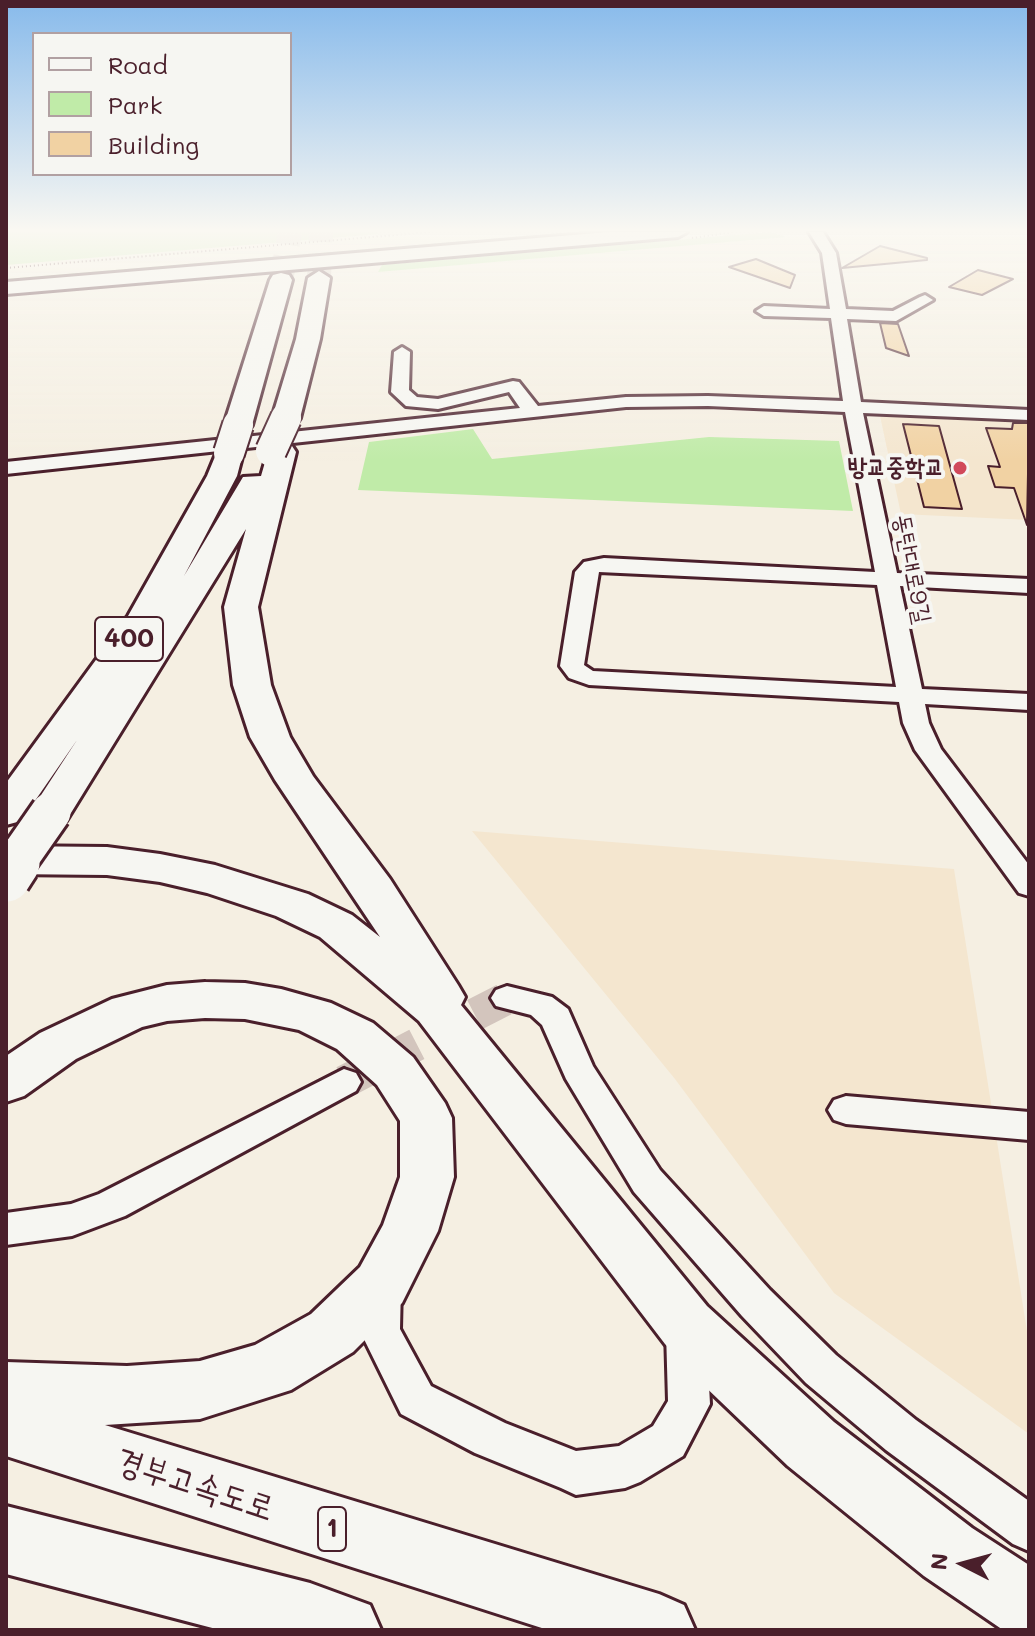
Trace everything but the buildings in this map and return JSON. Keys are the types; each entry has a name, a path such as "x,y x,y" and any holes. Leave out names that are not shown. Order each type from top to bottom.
{"highway":[{"name":"400","path":"6,812 144,618 222,476 272,308"},
{"name":"400","path":"6,877 51,812 232,526 280,440 314,308"},
{"path":"280,440 241,607 252,685 270,737 295,780 374,890 495,1083"},
{"path":"6,860 107,861 160,868 215,880 292,905 336,926 436,1008 686,1325 811,1444 948,1552 1029,1606"},
{"path":"6,1082 58,1046 96,1025 129,1012 167,1003 245,1001 281,1007 314,1016 355,1036 395,1071 426,1118 427,1177 410,1231 381,1285 332,1333 269,1370 200,1390 127,1396 6,1391"},
{"name":"경부고속도로","path":"6,1425 659,1630"},
{"path":"6,1540 310,1618 345,1630"}],"street":[{"name":"동탄대로9길","path":"836,308 840,314 853,407 916,723 928,750 1029,886"},
{"path":"764,311 896,316 910,308"},
{"path":"402,352 400,392 412,402 438,404 513,386 532,411"},
{"path":"6,468 532,411 658,401 1029,415"},
{"path":"1029,586 604,565 592,567 586,572 572,666 589,678 1029,702"},
{"path":"507,998 541,1005 556,1018 578,1070 647,1181 756,1303 821,1369 901,1435 1029,1528"},
{"path":"6,1229 72,1220 112,1205 344,1082"},
{"path":"846,1110 1029,1126"},
{"path":"381,1285 380,1331 416,1400 490,1438 576,1473 625,1467 668,1441 689,1404 686,1325"}],"shaded area":[{"name":"방교중학교","path":"880,416 1029,423 1029,520 901,514"},
{"path":"472,831 954,869 1029,1344 1029,1434 834,1293 675,1079"}],"green space":[{"path":"473,429 492,459 709,437 839,441 853,511 358,490 369,442"}],"tunnel":[{"path":"344,1082 507,998"}],"place":[{"name":"방교중학교","path":"960,468"}]}
